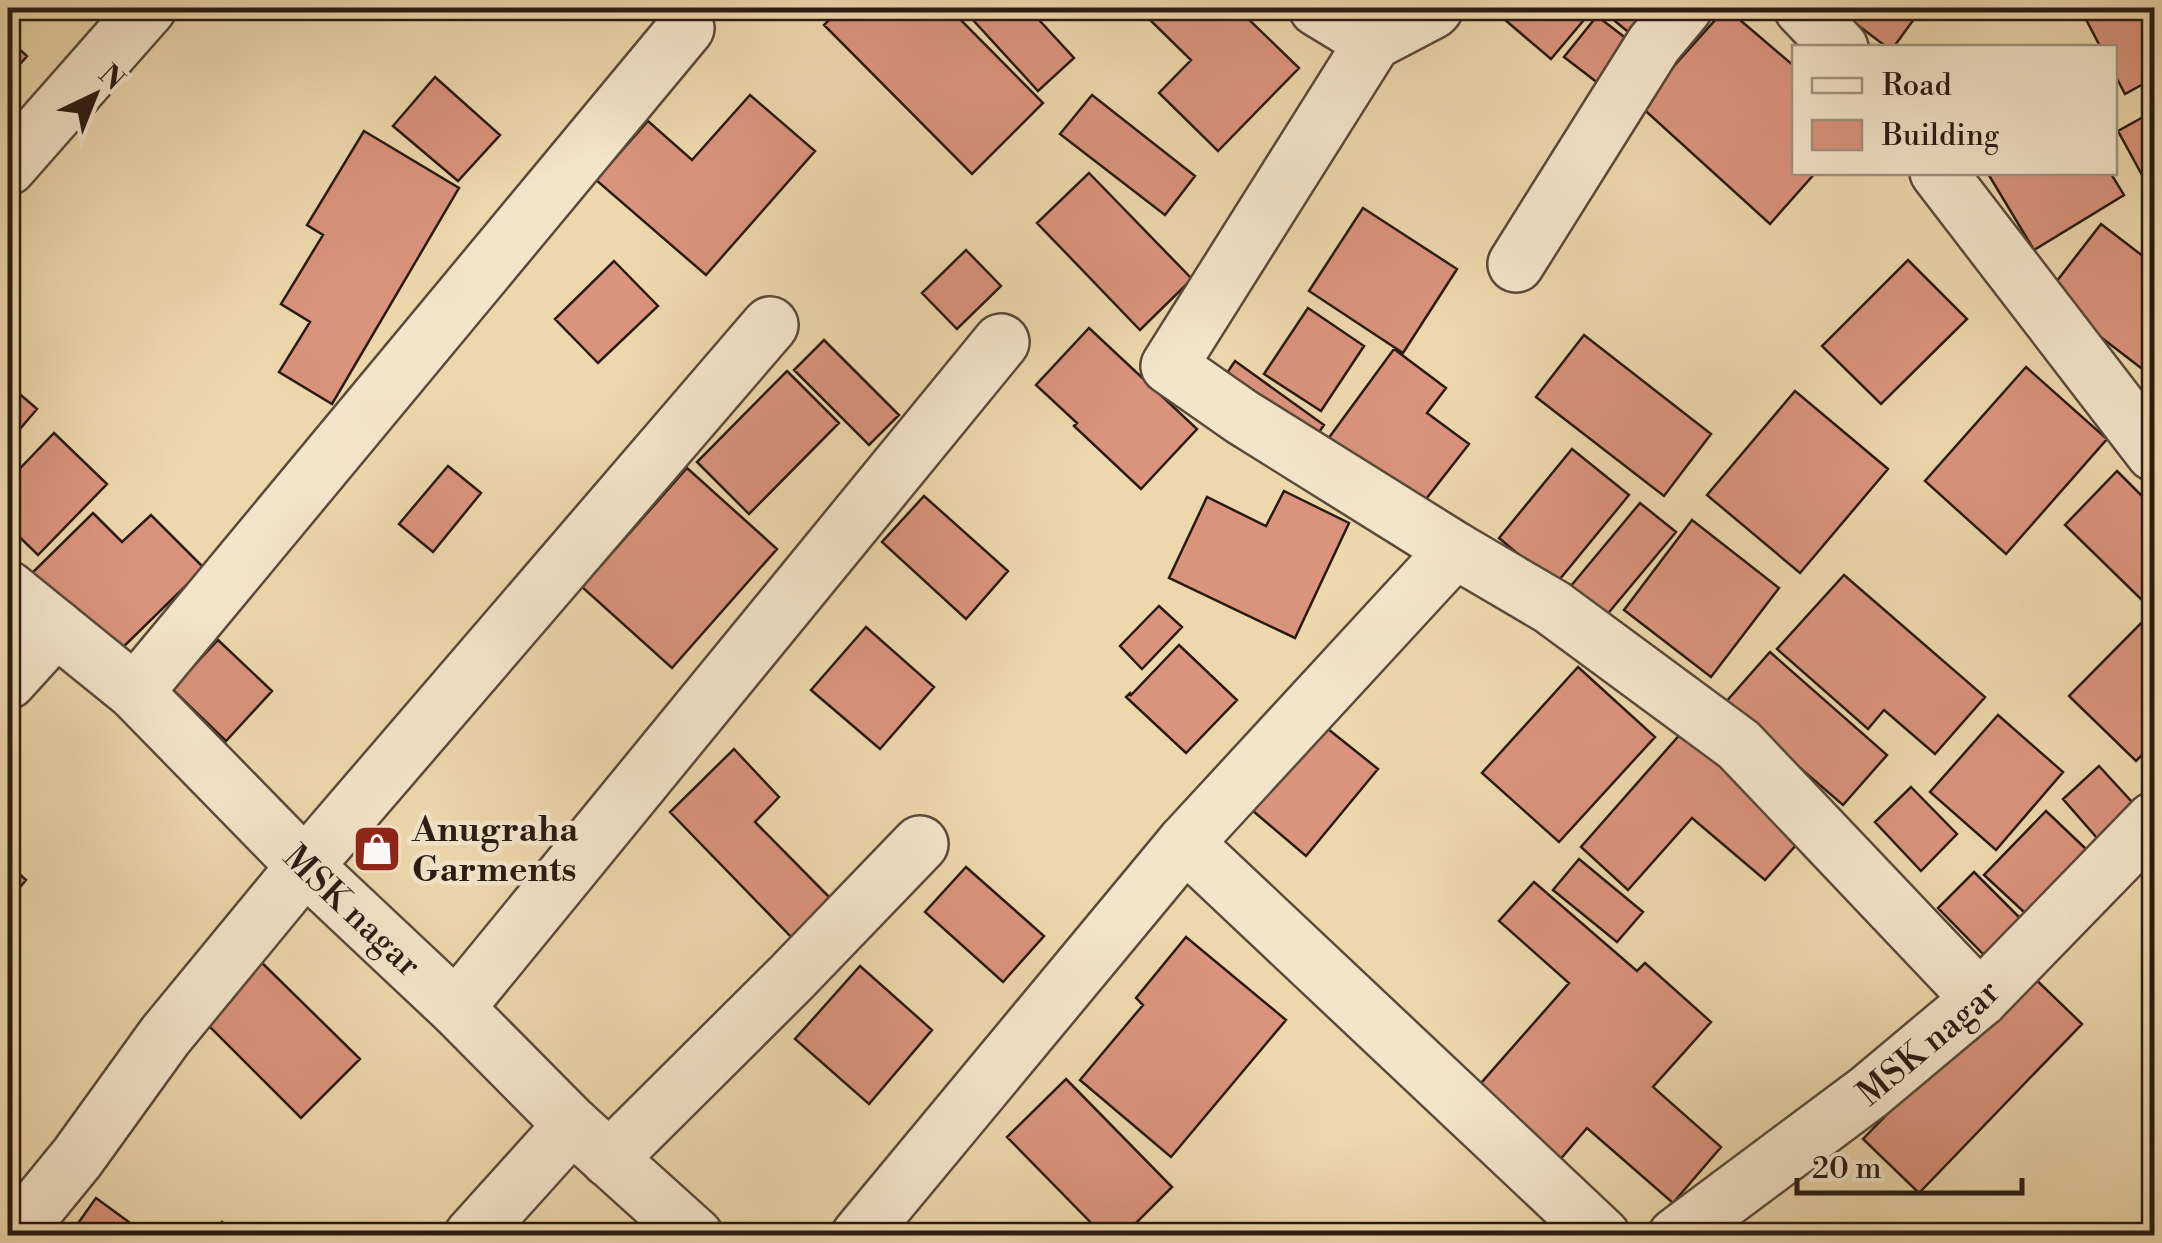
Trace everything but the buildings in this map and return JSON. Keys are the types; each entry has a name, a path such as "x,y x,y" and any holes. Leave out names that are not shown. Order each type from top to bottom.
{"street":[{"path":"8,167 148,8"},
{"path":"1317,8 1373,42"},
{"path":"1434,8 1373,42 1169,366 1242,417 1552,607 1739,745 1980,999"},
{"path":"1516,264 1654,44 1684,8"},
{"path":"1802,8 1837,45"},
{"path":"136,692 686,28"},
{"path":"1940,175 2154,453"},
{"path":"8,1235 19,1229 165,1036 305,866 770,325"},
{"path":"456,1008 1001,342"},
{"path":"859,1236 1185,844 1455,550"},
{"name":"MSK nagar","path":"8,589 136,692 305,866 456,1008 590,1142 694,1236"},
{"path":"8,681 56,628"},
{"name":"MSK nagar","path":"1676,1236 1869,1092 1980,999 2154,820"},
{"path":"472,1236 790,978 920,844"},
{"path":"1185,844 1602,1236"}],"place":[{"name":"Anugraha Garments","path":"377,849"}]}
